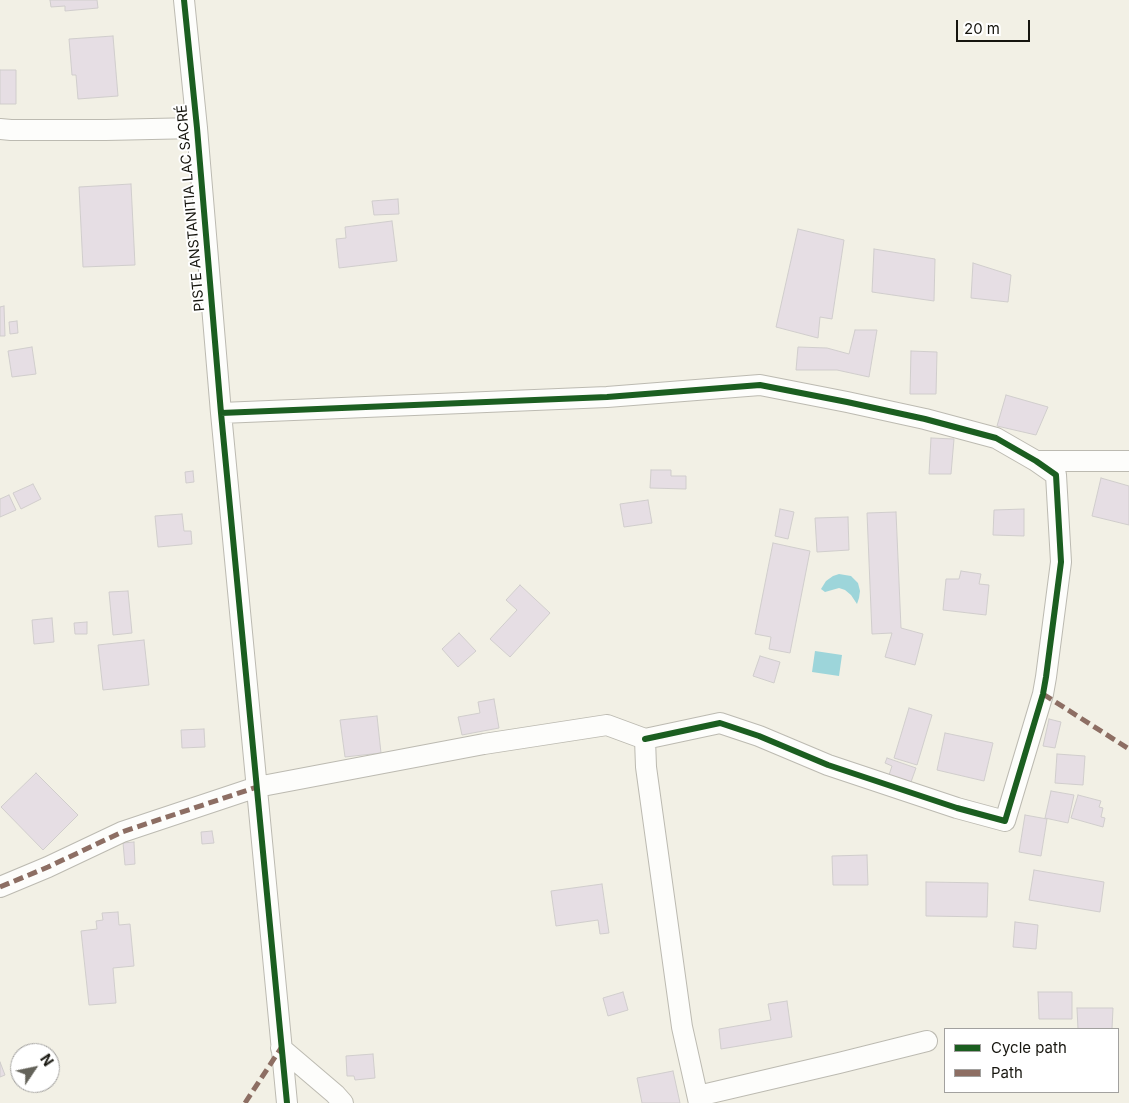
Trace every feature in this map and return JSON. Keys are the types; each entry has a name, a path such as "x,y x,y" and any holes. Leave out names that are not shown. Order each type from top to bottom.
{"street":[{"name":"PISTE ANSTANITIA LAC SACRÉ","path":"184,0 197,128 221,413 287,1103"},
{"path":"0,128 11,130 106,130 197,128"},
{"path":"0,887 122,832 257,787 484,744 607,726 645,739 720,723 759,736 828,765 957,808 1005,821 1043,694 1061,562 1056,475 996,438 908,415 760,385 607,397 221,413"},
{"path":"1036,461 1129,461"},
{"path":"645,739 646,767 682,1027 698,1100 927,1040"},
{"path":"281,1048 343,1103"}],"water":[{"path":"839,574 851,576 858,583 860,591 857,604 845,590 839,588 825,592 821,589 826,581"},
{"path":"815,651 842,655 839,676 812,672"}],"building":[{"path":"50,0 97,0 98,8 65,11 65,6 51,7"},
{"path":"113,36 118,96 78,99 76,75 72,75 69,39"},
{"path":"0,70 16,70 16,104 0,104"},
{"path":"131,184 135,265 83,267 79,187"},
{"path":"398,199 399,214 374,215 372,201"},
{"path":"392,221 397,261 339,268 336,239 346,238 345,227"},
{"path":"798,229 844,240 832,319 820,317 818,338 776,327"},
{"path":"874,249 935,259 934,301 872,292"},
{"path":"973,263 1011,275 1008,302 971,298"},
{"path":"4,306 5,336 0,336 0,307"},
{"path":"17,321 18,333 10,334 9,322"},
{"path":"855,330 877,330 869,377 837,370 796,370 798,347 827,348 849,354"},
{"path":"32,347 36,374 12,377 8,351"},
{"path":"911,351 937,352 936,394 910,394"},
{"path":"1006,395 1048,407 1036,435 997,426"},
{"path":"931,438 954,439 951,474 929,474"},
{"path":"651,470 671,470 671,476 686,476 686,489 650,488"},
{"path":"193,471 194,482 186,483 185,472"},
{"path":"1101,478 1129,486 1129,525 1092,516"},
{"path":"33,484 41,499 21,509 13,493"},
{"path":"9,495 16,510 0,517 0,499"},
{"path":"648,500 652,523 624,527 620,504"},
{"path":"780,509 794,512 788,539 775,536"},
{"path":"1024,509 1024,536 993,535 994,510"},
{"path":"896,512 901,628 923,634 915,665 885,657 892,633 872,634 867,513"},
{"path":"182,514 184,531 191,531 192,544 158,547 155,516"},
{"path":"848,517 849,550 817,552 815,518"},
{"path":"773,543 810,551 790,653 769,649 771,637 755,634"},
{"path":"961,571 981,574 979,584 989,585 986,615 943,610 946,579 959,579"},
{"path":"520,585 550,613 510,657 490,639 517,610 506,600"},
{"path":"128,591 132,633 113,635 109,592"},
{"path":"52,618 54,642 34,644 32,620"},
{"path":"87,622 87,634 75,634 74,623"},
{"path":"459,633 476,651 458,667 442,649"},
{"path":"144,640 149,685 103,690 98,645"},
{"path":"760,656 780,662 774,683 753,676"},
{"path":"494,699 499,728 462,735 458,717 480,713 478,702"},
{"path":"909,708 932,715 917,765 894,758"},
{"path":"377,716 381,753 345,757 340,720"},
{"path":"1049,719 1061,722 1055,748 1043,746"},
{"path":"204,729 205,747 182,748 181,730"},
{"path":"945,733 993,743 984,781 937,770"},
{"path":"1057,754 1085,756 1083,785 1055,783"},
{"path":"887,758 916,768 911,782 889,775 892,766 885,763"},
{"path":"36,773 78,815 43,850 1,807"},
{"path":"1051,791 1074,795 1068,823 1045,818"},
{"path":"1078,795 1101,801 1099,807 1103,808 1101,817 1105,818 1103,827 1071,818"},
{"path":"1025,815 1047,819 1041,856 1019,852"},
{"path":"212,831 214,843 202,844 201,832"},
{"path":"134,842 135,864 125,865 123,843"},
{"path":"867,855 868,885 833,885 832,856"},
{"path":"1034,870 1104,882 1100,912 1029,900"},
{"path":"926,882 988,883 987,917 926,916"},
{"path":"602,884 609,933 600,934 598,920 556,926 551,891"},
{"path":"118,912 119,925 130,924 134,966 113,968 116,1003 89,1005 81,931 97,929 96,921 103,920 102,913"},
{"path":"1015,922 1038,925 1036,949 1013,947"},
{"path":"623,992 628,1010 608,1016 603,998"},
{"path":"1038,992 1072,992 1072,1019 1039,1019"},
{"path":"787,1001 792,1037 721,1049 719,1029 771,1020 768,1004"},
{"path":"1077,1008 1113,1008 1112,1028 1078,1028"},
{"path":"373,1054 375,1078 355,1080 354,1076 347,1076 346,1056"},
{"path":"0,1062 5,1075 0,1077"},
{"path":"673,1071 680,1103 642,1103 637,1078"}],"marked path":[{"path":"1043,694 1129,749"},
{"path":"0,887 122,832 257,787"},
{"path":"245,1103 281,1048"}],"cycle path":[{"path":"184,0 197,128 221,413 287,1103"},
{"path":"221,413 607,397 760,385 925,419 996,438 1056,475 1061,562 1046,677 1043,694 1005,821 957,808 828,765 759,736 720,723 645,739"}]}
